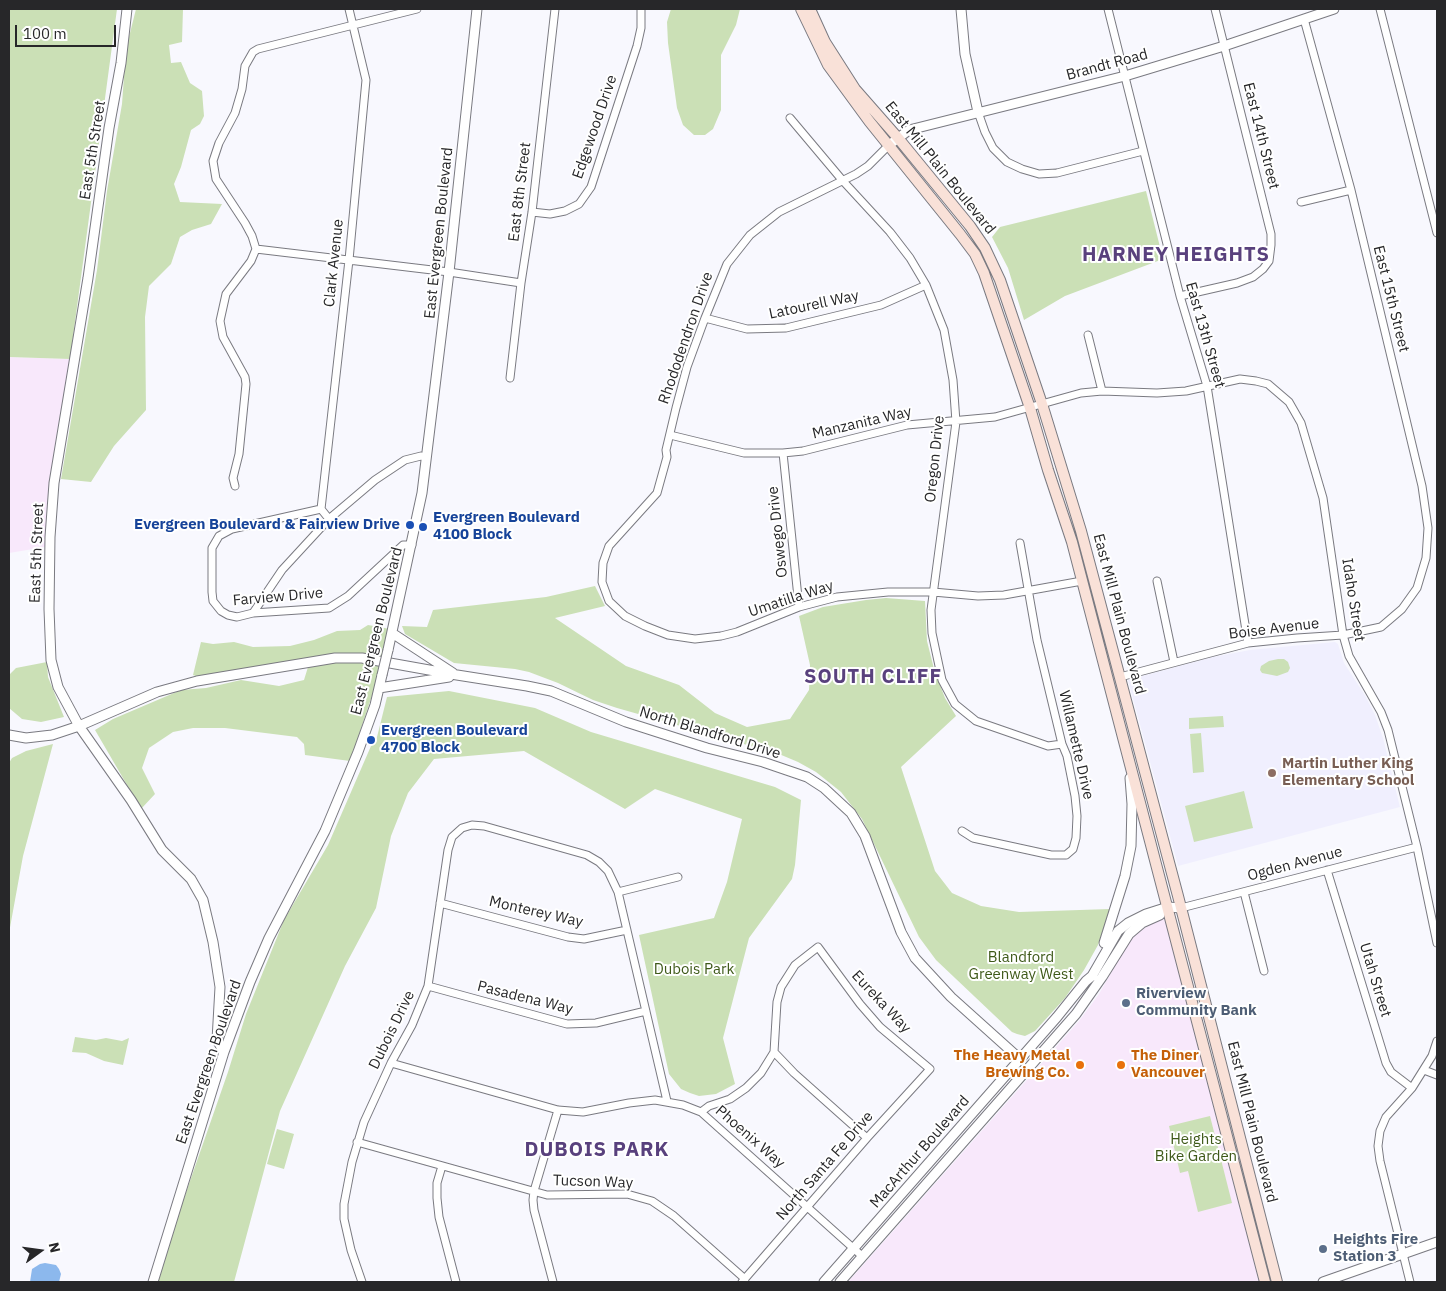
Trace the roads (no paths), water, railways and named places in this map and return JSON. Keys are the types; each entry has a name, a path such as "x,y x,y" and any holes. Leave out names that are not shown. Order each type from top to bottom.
{"main road":[{"name":"East Mill Plain Boulevard","path":"801,9 828,65 889,146 975,254 984,273 1030,408 1072,542 1265,1282"},
{"name":"East Mill Plain Boulevard","path":"810,9 838,65 855,89 970,226 985,248 1000,280 1042,404 1081,531 1181,908 1277,1282"},
{"path":"1216,1092 1222,1093 1234,1134 1242,1146"},
{"path":"1234,1162 1242,1166 1254,1214 1263,1225"}],"street":[{"name":"East 5th Street","path":"128,9 54,483 49,609 51,660 58,687 79,726 131,800 162,850 191,880 203,900 213,942 220,988 217,1040 224,1052"},
{"name":"Clark Avenue","path":"321,509 349,260 366,80 349,9"},
{"path":"235,486 233,478 239,454 246,384 242,371 223,337 220,321 226,294 251,261 256,249 252,236 220,187 213,161 219,143 235,113 242,89 245,66 253,52 258,49 418,9"},
{"name":"East Evergreen Boulevard","path":"153,1282 224,1052 250,982 269,938 325,831 358,752 375,705 422,493 449,272 477,9"},
{"name":"East 8th Street","path":"510,378 521,283 532,212 555,9"},
{"name":"Edgewood Drive","path":"532,212 550,214 565,211 579,204 590,187 637,46 641,28 641,9"},
{"path":"961,9 965,54 984,132 993,148 1007,162 1039,174 1057,173 1143,151"},
{"name":"East 13th Street","path":"1108,9 1180,296 1207,386 1248,643"},
{"name":"East 14th Street","path":"1180,296 1237,283 1253,277 1269,261 1271,234 1214,9"},
{"name":"Brandt Road","path":"889,146 909,130 1126,76 1334,9"},
{"path":"1380,9 1437,233"},
{"name":"East 15th Street","path":"1304,19 1351,190 1422,486 1428,528 1426,558 1417,588"},
{"name":"Oregon Drive","path":"790,118 843,181 890,232 910,258 926,285 944,330 953,380 956,422 931,610 932,633 942,680 955,704 976,721 1048,746 1062,744"},
{"name":"Rhododendron Drive","path":"609,601 602,582 603,563 609,546 657,493 687,367 704,318 727,264 750,235 779,212 843,181 868,166 889,146"},
{"path":"1301,202 1351,190"},
{"path":"256,249 449,272 521,283"},
{"name":"Latourell Way","path":"704,318 747,330 786,328 881,304 926,285"},
{"path":"1088,335 1102,391"},
{"name":"Idaho Street","path":"1207,386 1240,380 1268,384 1289,402 1301,423 1323,498 1343,635 1348,656 1381,712 1388,730 1437,943"},
{"name":"Manzanita Way","path":"670,435 744,453 783,453 803,451 907,425 995,418 1081,393 1102,391 1157,393 1186,391 1207,386"},
{"name":"Oswego Drive","path":"783,453 799,607"},
{"path":"252,613 282,570 329,519 375,480 405,460 426,456"},
{"path":"321,509 329,519"},
{"name":"Farview Drive","path":"321,509 232,529 219,536 212,548 213,601 221,611 228,616 237,616 252,613 329,608 348,596 403,545 412,545"},
{"name":"Willamette Drive","path":"962,831 973,838 1051,855 1066,855 1073,850 1076,838 1077,816 1067,756 1062,744 1037,640 1020,543"},
{"path":"1157,581 1174,662"},
{"name":"Umatilla Way","path":"609,601 625,616 645,626 668,635 695,639 737,632 799,607 837,597 888,592 933,592 978,596 1028,592 1082,582"},
{"name":"Boise Avenue","path":"1120,676 1248,643 1343,635 1381,627 1402,609 1417,588"},
{"path":"392,634 457,676"},
{"name":"North Blandford Drive","path":"9,735 37,738 79,726 138,700 178,686 335,658 362,658 550,691 626,722 707,748 763,762 807,777 824,788 851,813 865,836 901,932 915,958 950,997 1020,1059"},
{"path":"379,688 457,676"},
{"path":"1086,981 1106,940 1125,876 1130,846 1132,804 1128,755"},
{"name":"Dubois Drive","path":"362,1282 351,1250 344,1219 344,1204 352,1162 364,1122 391,1063 412,1025 428,986 448,850 452,837 462,828 472,825 484,826 588,855 608,870 618,892"},
{"name":"Ogden Avenue","path":"1181,908 1416,847"},
{"name":"Utah Street","path":"1326,870 1386,1063 1390,1072 1412,1088"},
{"path":"667,1101 618,892 678,877"},
{"path":"1244,892 1264,971"},
{"name":"Monterey Way","path":"440,903 568,937 584,939 627,930"},
{"name":"MacArthur Boulevard","path":"824,1282 1092,976 1118,931 1134,920 1181,908"},
{"name":"MacArthur Boulevard","path":"840,1282 1076,1014 1129,934 1148,920 1169,910"},
{"name":"Eureka Way","path":"774,1052 777,1002 781,987 795,965 818,948 860,1004 880,1027 930,1070"},
{"name":"Pasadena Way","path":"428,986 567,1024 596,1023 646,1011"},
{"path":"1410,1282 1378,1146 1380,1132 1386,1117 1412,1088 1435,1057 1437,1041"},
{"path":"701,1112 710,1106 730,1099 746,1088 761,1073 774,1052 794,1073 867,1138"},
{"name":"Phoenix Way","path":"391,1063 558,1110 583,1112 641,1101 667,1101 701,1112 862,1256"},
{"name":"North Santa Fe Drive","path":"743,1281 867,1138 930,1070"},
{"path":"1424,1070 1437,1075"},
{"path":"553,1282 534,1210 534,1191 558,1110"},
{"name":"Tucson Way","path":"357,1142 547,1195 627,1194 652,1201 674,1216 743,1281"},
{"path":"442,1166 437,1183 439,1216 456,1282"},
{"path":"1323,1282 1437,1242"}],"water":[{"path":"45,1263 56,1265 59,1269 61,1274 59,1282 30,1282 32,1269"}],"place":[{"name":"Evergreen Boulevard & Fairview Drive","path":"410,525"},
{"name":"Evergreen Boulevard 4100 Block","path":"423,527"},
{"name":"Evergreen Boulevard 4700 Block","path":"371,740"},
{"name":"Martin Luther King Elementary School","path":"1272,773"},
{"name":"Riverview Community Bank","path":"1126,1003"},
{"name":"The Heavy Metal Brewing Co.","path":"1080,1065"},
{"name":"The Diner Vancouver","path":"1121,1065"},
{"name":"Heights Fire Station 3","path":"1323,1249"}],"district":[{"name":"HARNEY HEIGHTS","path":"1176,255"},
{"name":"SOUTH CLIFF","path":"873,677"},
{"name":"DUBOIS PARK","path":"597,1150"}],"park label":[{"name":"Blandford Greenway West","path":"1021,966"},
{"name":"Dubois Park","path":"694,970"},
{"name":"Heights Bike Garden","path":"1196,1148"}]}
